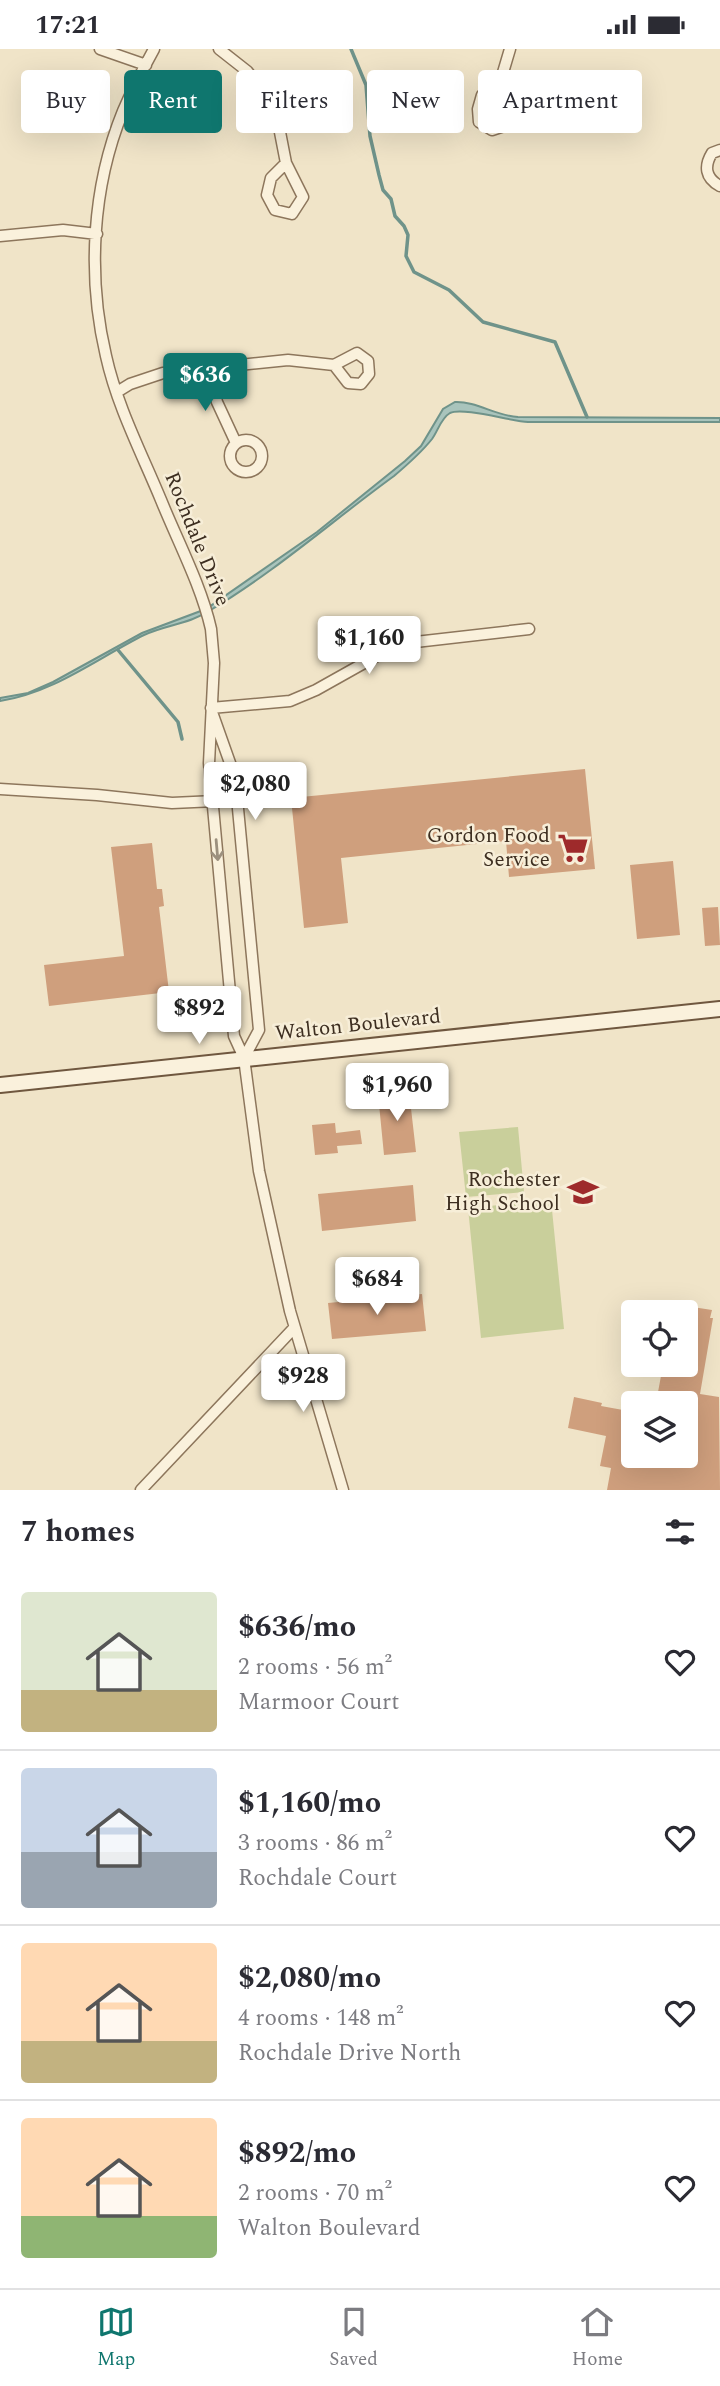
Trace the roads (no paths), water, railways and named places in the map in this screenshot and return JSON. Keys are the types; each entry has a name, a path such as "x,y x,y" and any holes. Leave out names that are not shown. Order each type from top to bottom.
{"main road":[{"name":"Walton Boulevard","path":"0,1085 720,1009"}],"street":[{"path":"100,49 146,65"},
{"name":"Rochdale Drive","path":"154,49 124,109 108,156 97,234 95,277 99,321 106,359 117,392 209,617 214,654 209,762 234,1035 244,1058 259,1171 294,1328 343,1490"},
{"path":"219,49 247,71 261,87 279,127 286,163 297,180 303,197 292,214 275,210 267,195 271,178 286,163"},
{"path":"504,70 510,49"},
{"path":"499,86 510,98 513,114 504,126 492,130 479,123 478,109 482,95 499,86"},
{"path":"720,150 712,153 706,165 709,177 720,186"},
{"path":"0,236 63,230 97,234"},
{"path":"117,392 130,384 163,373 288,360 334,365"},
{"path":"209,370 217,402 236,443"},
{"path":"244,1058 259,1030 235,777 211,708 290,701 316,690 398,644 529,629"},
{"path":"0,789 172,803 237,800"},
{"path":"141,1490 294,1328"}],"water":[{"path":"455,402 518,417 720,418 720,422 528,422 465,412 450,413 428,444 394,476 233,596 201,615 144,635 75,674 20,697 0,701 0,698 28,693 53,682 142,633 206,609 317,532 405,461 421,446 443,409"}],"waterway":[{"path":"351,49 366,85 370,136 383,190 391,199 395,216 408,235 406,256 414,272 449,290 483,322 555,342 587,417"},
{"path":"118,650 178,722 182,739"}],"place":[{"name":"Gordon Food Service","path":"573,848"},
{"name":"Rochester High School","path":"583,1192"}]}
